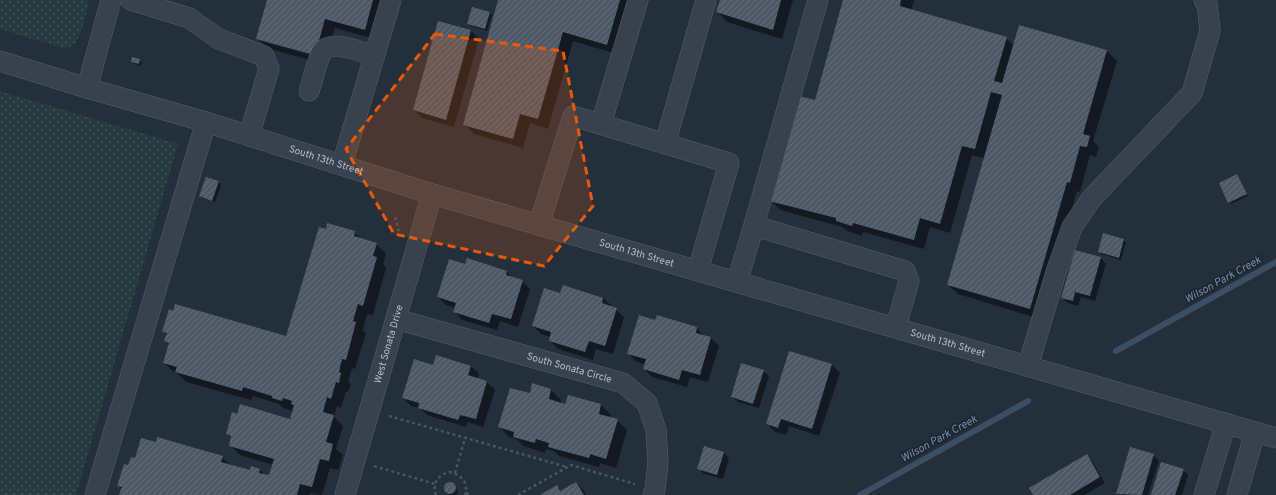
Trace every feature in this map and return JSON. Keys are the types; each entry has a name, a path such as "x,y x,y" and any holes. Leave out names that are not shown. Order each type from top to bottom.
{"street":[{"path":"87,88 111,0"},
{"path":"131,0 189,18 219,39 264,56 269,69 249,136"},
{"path":"342,165 391,0"},
{"path":"601,124 638,0"},
{"path":"665,144 706,0"},
{"path":"737,282 818,0"},
{"path":"1028,366 1057,269 1072,227 1092,198 1192,93 1210,32 1207,3 1204,0"},
{"path":"309,91 321,52 328,47 337,46 374,56"},
{"name":"South 13th Street","path":"0,61 206,122 432,194 1276,438"},
{"path":"539,225 573,116 729,163 698,270"},
{"path":"95,495 206,122"},
{"name":"West Sonata Drive","path":"346,495 432,194"},
{"path":"752,232 762,228 905,271 909,281 896,328"},
{"name":"South Sonata Circle","path":"396,319 623,383 647,404 656,430 658,462 654,492"},
{"path":"1204,495 1226,423"},
{"path":"1237,495 1255,432"}],"path":[{"path":"385,415 567,468"},
{"path":"455,473 465,438"},
{"path":"518,495 571,465 654,492"},
{"path":"436,495 435,484 439,477 449,472 460,475 466,483 465,494 472,495"},
{"path":"412,478 435,484"}],"highlighted area":[{"path":"435,34 563,51 593,206 544,266 394,234 346,149"}],"green space":[{"path":"0,0 89,0 84,23 77,40 70,47 63,48 0,29"},
{"path":"0,91 178,144 76,495 0,495"}],"building":[{"path":"267,0 373,0 365,30 325,19 315,55 256,39"},
{"path":"498,0 620,0 607,45 563,32 538,119 520,114 513,139 463,125"},
{"path":"720,0 781,0 773,30 716,12"},
{"path":"843,0 901,0 900,6 1007,37 994,81 1002,83 1019,25 1107,50 1083,134 1090,136 1087,147 1080,146 1070,183 1067,182 1030,309 947,285 1002,95 991,92 975,149 962,146 940,224 920,218 914,240 853,223 852,226 836,221 836,218 769,201 799,96 815,100"},
{"path":"472,7 490,12 485,29 467,24"},
{"path":"438,21 471,30 446,120 413,110"},
{"path":"132,57 140,59 139,64 131,62"},
{"path":"1237,174 1247,194 1228,203 1219,183"},
{"path":"206,177 219,181 212,201 199,196"},
{"path":"327,223 355,231 354,236 377,243 373,256 377,257 363,306 358,304 353,321 356,322 346,360 342,359 339,372 341,373 339,383 336,382 331,399 327,397 323,412 334,415 326,442 333,444 329,461 320,459 312,487 300,484 297,495 119,495 122,487 117,486 124,464 128,465 131,457 135,458 141,438 156,442 157,437 223,456 221,462 250,470 251,466 260,469 259,473 269,475 274,459 229,446 231,436 226,434 232,412 237,414 240,404 290,419 294,405 291,404 292,401 283,398 282,401 272,398 272,396 243,387 242,391 175,372 177,367 163,363 169,343 164,341 167,333 162,332 169,309 173,311 175,304 286,336 319,227 326,229"},
{"path":"1103,233 1124,239 1119,258 1098,252"},
{"path":"1075,250 1101,257 1090,296 1075,292 1073,301 1061,298"},
{"path":"467,258 507,271 506,275 523,280 511,319 492,314 489,323 453,312 456,303 437,297 449,259 465,264"},
{"path":"563,285 603,298 602,303 617,308 605,346 589,341 585,352 549,341 551,332 532,326 544,288 560,293"},
{"path":"639,315 655,320 657,315 697,327 696,333 711,337 700,375 682,370 679,380 643,369 646,359 627,354"},
{"path":"789,351 832,364 812,429 781,419 778,428 766,424"},
{"path":"436,355 471,366 468,375 487,381 476,419 460,415 458,420 418,408 419,403 402,398 414,359 433,365"},
{"path":"741,363 764,370 753,404 731,397"},
{"path":"532,383 551,389 549,399 565,404 568,395 601,404 599,414 618,419 606,459 590,454 589,458 548,447 549,443 536,439 535,443 513,437 514,432 498,427 510,388 530,393"},
{"path":"704,446 724,452 717,475 697,469"},
{"path":"1130,447 1154,454 1142,495 1116,494"},
{"path":"1087,454 1100,477 1070,495 1033,495 1029,488"},
{"path":"1161,462 1184,469 1175,495 1151,495"},
{"path":"448,482 452,482 456,488 452,494 448,494 444,490 444,486"},
{"path":"576,482 584,495 540,495 557,485 560,491"}],"waterway":[{"name":"Wilson Park Creek","path":"1116,351 1276,262"},
{"name":"Wilson Park Creek","path":"860,495 1028,401"}]}
